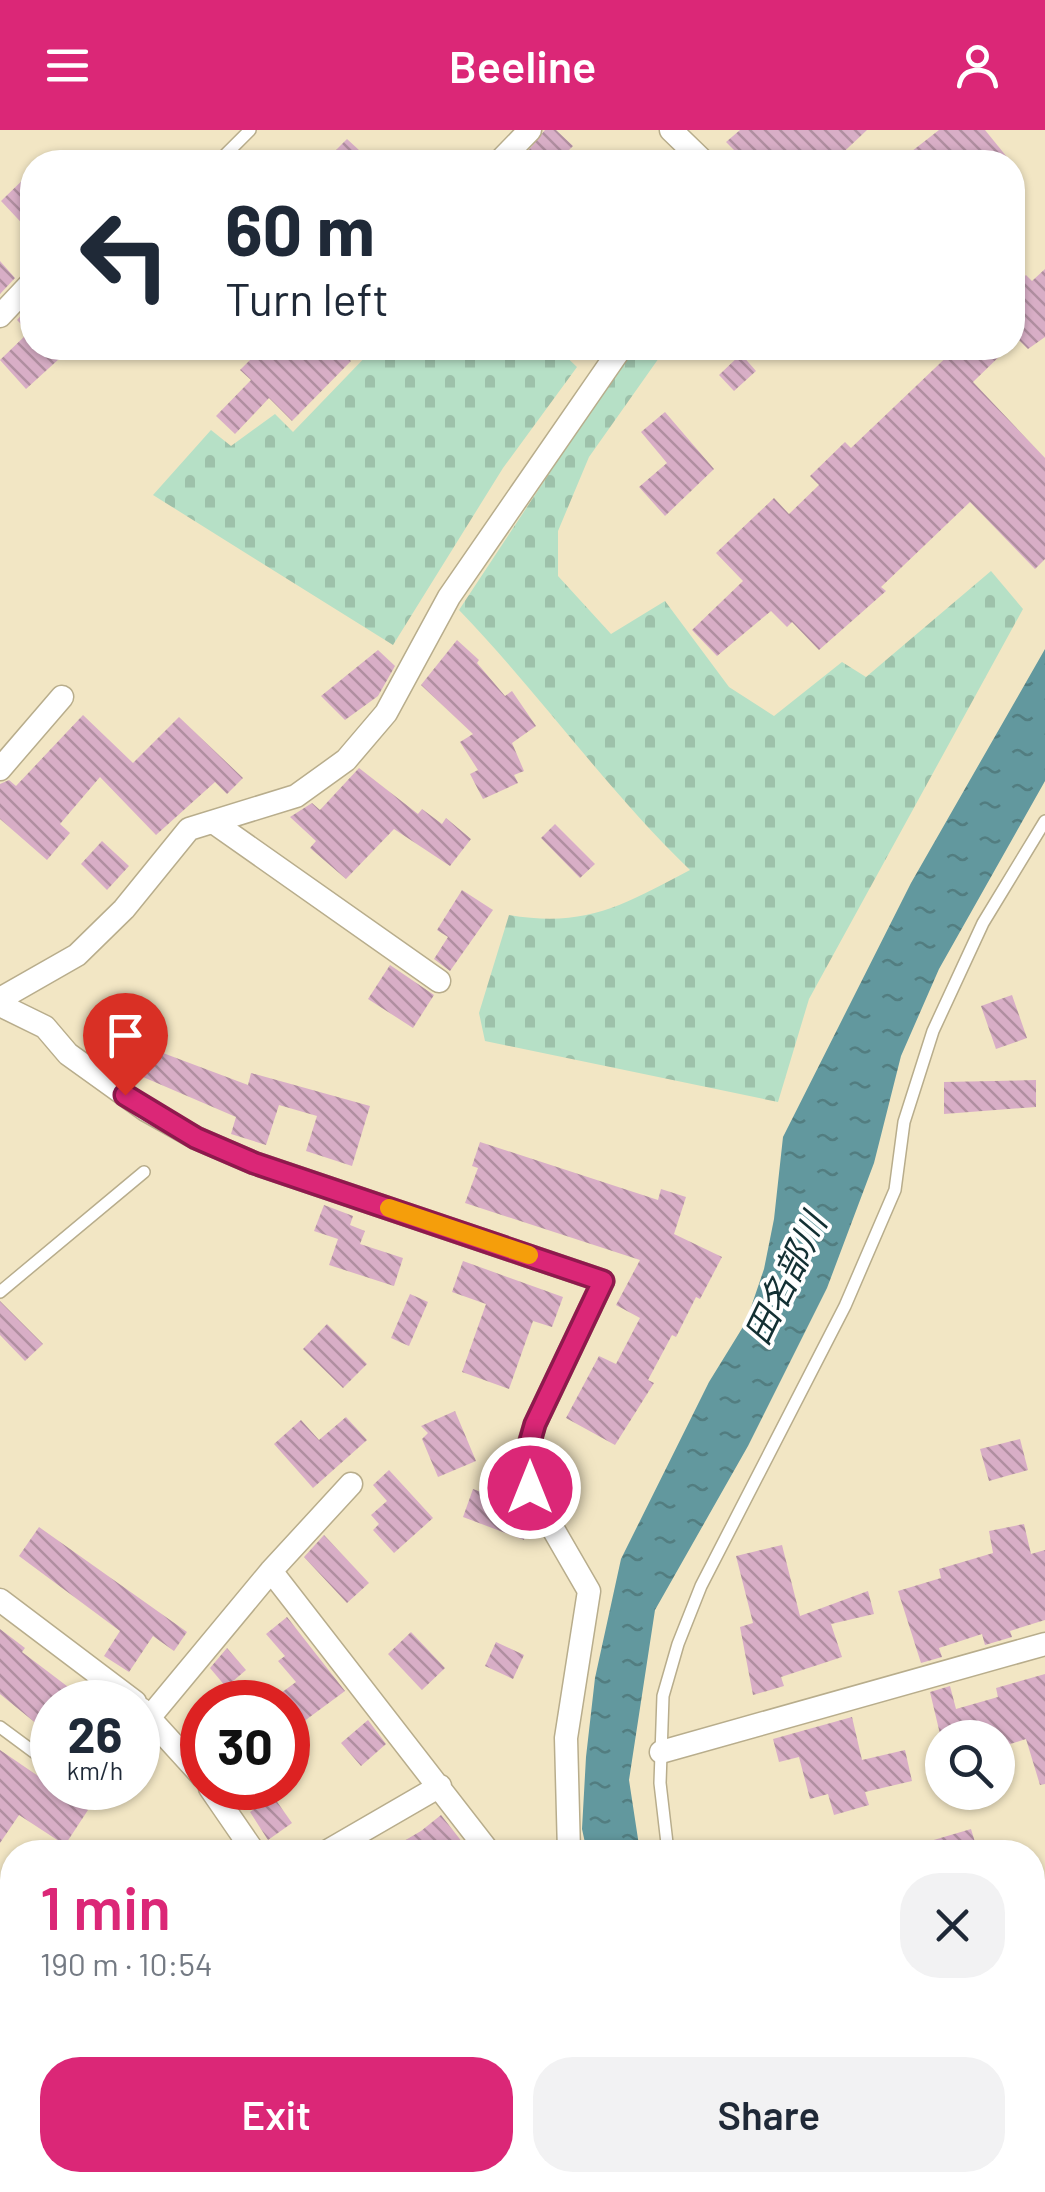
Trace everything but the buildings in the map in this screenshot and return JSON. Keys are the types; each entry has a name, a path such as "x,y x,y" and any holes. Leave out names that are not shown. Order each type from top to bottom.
{"street":[{"path":"511,150 530,130"},
{"path":"671,130 692,150"},
{"path":"0,316 20,295"},
{"path":"0,1002 77,956 124,909 190,829 296,796 346,760 386,714 448,598 613,360"},
{"path":"0,769 62,698"},
{"path":"216,824 439,981"},
{"path":"0,1002 44,1026 68,1054 92,1072 196,1138 254,1163 603,1281 542,1408 524,1463 530,1488 589,1591 566,1738 569,1840"},
{"path":"160,1687 351,1484"},
{"path":"271,1570 481,1840"},
{"path":"0,1600 104,1680"},
{"path":"662,1752 1045,1644"},
{"path":"160,1730 180,1752"},
{"path":"347,1840 440,1786"},
{"path":"225,1810 246,1840"}],"lane":[{"path":"230,150 250,130"},
{"path":"667,1840 662,1696 701,1586 845,1306 894,1190 904,1122 933,1030 984,922 1045,821"},
{"path":"0,1292 144,1172"},
{"path":"0,1728 30,1749"}],"green space":[{"path":"362,360 570,360 577,367 503,468 393,645 153,495 211,430 231,446 275,414 293,432"},
{"path":"624,360 658,360 589,457 558,531 558,576 611,634 665,601 729,687 774,716 842,662 866,677 991,571 1023,609 809,999 778,1102 485,1041 479,1013 509,915 583,916 624,903 690,870 630,807 459,610"}],"water":[{"name":"田名部川","path":"1045,649 1045,781 939,969 901,1056 874,1163 827,1288 748,1446 655,1610 629,1780 638,1840 584,1840 586,1757 595,1678 621,1559 709,1382 746,1322 764,1269 774,1219 783,1137 911,883"}],"slow traffic":[{"path":"389,1208 529,1255"}],"route":[{"path":"125,1095 196,1138 254,1163 603,1281 535,1424 524,1463 530,1488"}]}
